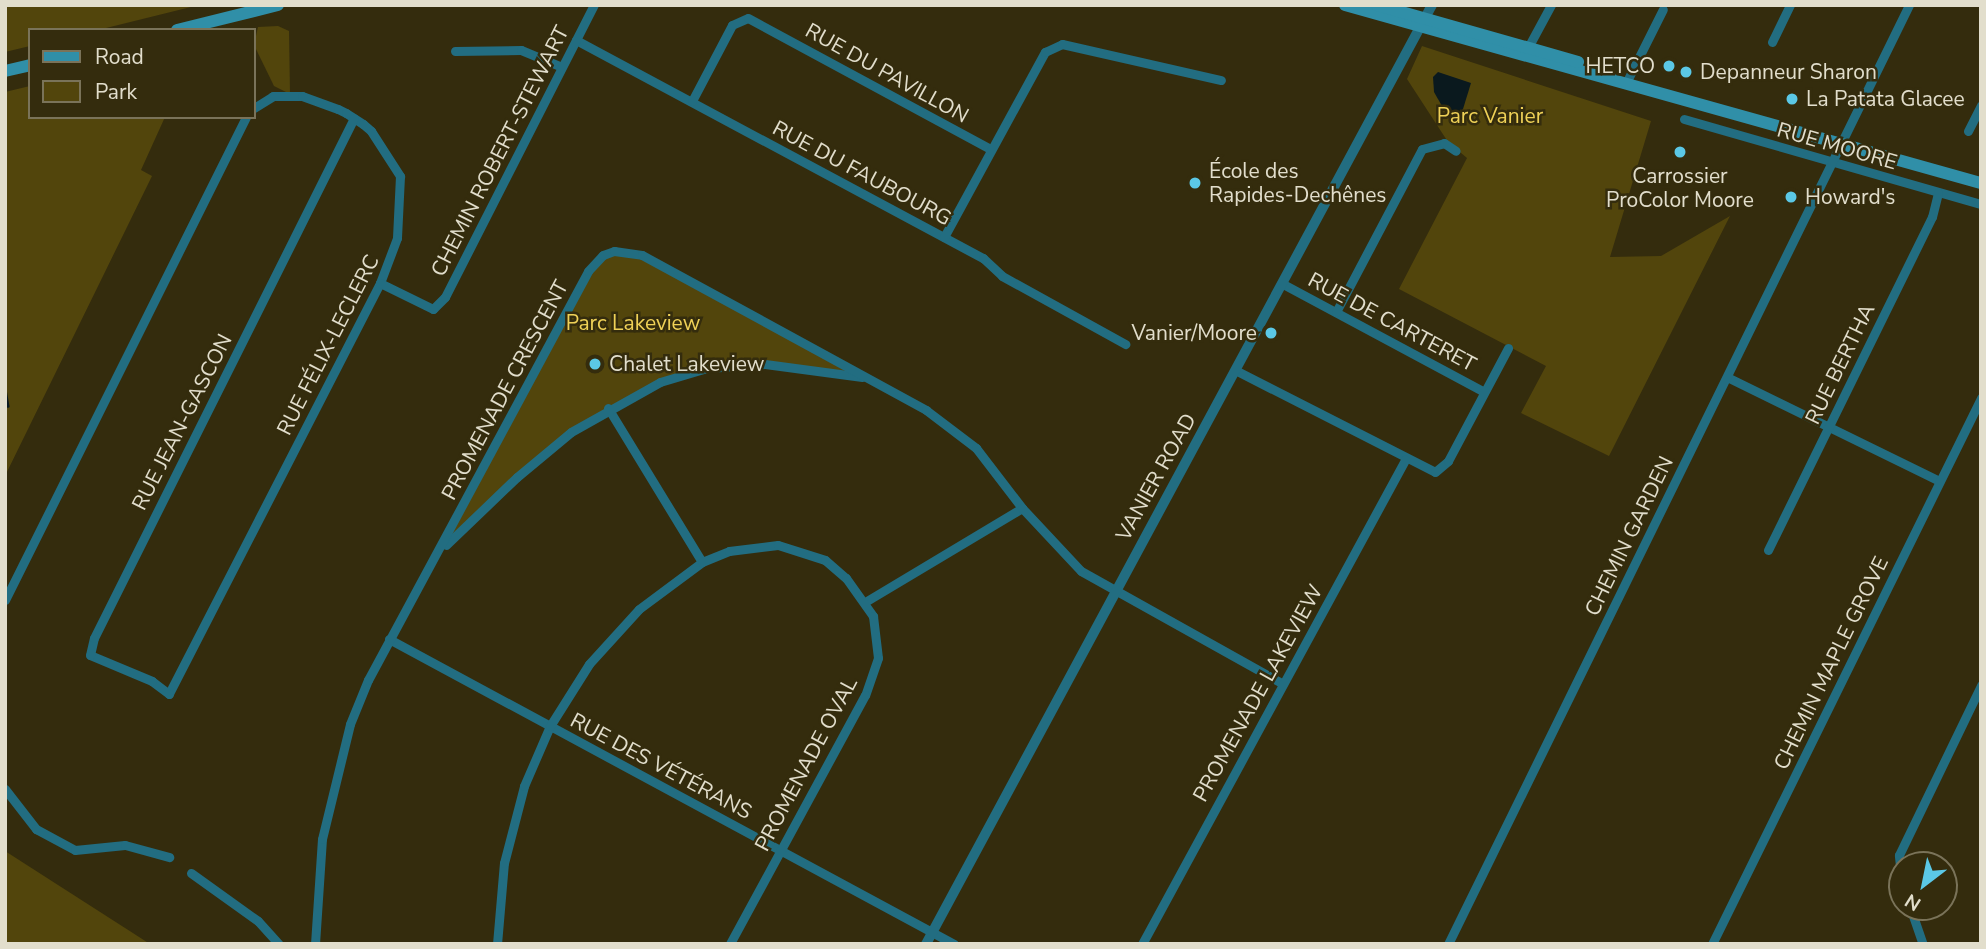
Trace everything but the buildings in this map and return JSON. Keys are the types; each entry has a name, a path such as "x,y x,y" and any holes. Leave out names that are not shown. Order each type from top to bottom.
{"main road":[{"path":"185,28 278,5"},
{"path":"1345,5 1526,51 1842,145 1981,183"},
{"path":"1377,5 1422,24"},
{"path":"5,71 28,65"}],"street":[{"name":"CHEMIN ROBERT-STEWART","path":"380,283 433,309 445,297 594,5"},
{"name":"VANIER ROAD","path":"926,944 1114,593 1237,372 1432,5"},
{"path":"1526,51 1550,5"},
{"path":"1772,43 1790,5"},
{"name":"CHEMIN GARDEN","path":"1448,944 1909,5"},
{"path":"1627,81 1663,9"},
{"name":"RUE DU PAVILLON","path":"692,101 732,25 748,18 990,149"},
{"name":"RUE DU FAUBOURG","path":"576,40 990,262 1002,276 1125,344"},
{"path":"944,237 1045,52 1062,44 1220,80"},
{"path":"455,51 521,50 562,67"},
{"name":"RUE FÉLIX-LECLERC","path":"176,688 380,283 397,238 401,184 384,147 354,118 290,94 273,96 256,107"},
{"path":"1968,131 1981,105"},
{"name":"RUE JEAN-GASCON","path":"176,688 169,694 152,681 102,663 90,655 94,638 354,118"},
{"path":"5,600 246,119"},
{"name":"RUE MOORE","path":"1684,119 1981,204"},
{"path":"1336,312 1422,149 1444,143 1456,151"},
{"name":"RUE BERTHA","path":"1768,550 1932,217 1938,193"},
{"name":"PROMENADE CRESCENT","path":"315,944 318,870 329,803 350,724 389,639 438,554 582,283 603,255 614,251 642,254 926,410 968,441 1022,508 1081,571 1114,593 1283,684"},
{"name":"RUE DE CARTERET","path":"1283,284 1484,391"},
{"path":"1237,372 1428,472 1444,467 1508,348"},
{"name":"PROMENADE CRESCENT","path":"438,554 542,455 608,408 660,382 717,367 765,364 874,380"},
{"path":"1727,377 1939,481"},
{"name":"CHEMIN MAPLE GROVE","path":"1712,944 1981,398"},
{"path":"608,408 702,562"},
{"name":"PROMENADE LAKEVIEW","path":"1142,944 1405,460"},
{"path":"865,602 1022,508"},
{"name":"PROMENADE OVAL","path":"497,944 507,850 524,786 550,726 613,635 702,562 751,546 802,550 846,578 865,602 878,639 873,674 730,944"},
{"name":"RUE DES VÉTÉRANS","path":"389,639 954,944"},
{"path":"1901,851 1981,685"},
{"path":"5,789 36,829 75,850 125,845 169,857"},
{"path":"191,873 258,921 279,944"},
{"path":"1915,921 1923,944"}],"green space":[{"path":"5,5 199,5 106,28 28,28 28,46 5,52"},
{"path":"278,26 289,31 290,94 274,86 256,49 258,27"},
{"name":"Parc Vanier","path":"1422,46 1651,121 1610,257 1661,256 1730,216 1609,456 1521,413 1546,366 1399,289 1467,158 1448,142 1407,79"},
{"path":"28,86 28,119 164,119 141,170 152,176 5,476 5,92"},
{"name":"Parc Lakeview","path":"629,251 874,380 765,364 688,372 608,408 517,477 438,554 588,271 603,255"},
{"path":"5,851 150,944 5,944"}],"shaded area":[{"path":"1438,72 1471,83 1463,109 1451,122 1434,92 1433,77"}],"waterway":[{"path":"5,389 8,406"}],"place":[{"name":"HETCO","path":"1669,66"},
{"name":"Depanneur Sharon","path":"1686,72"},
{"name":"La Patata Glacee","path":"1792,99"},
{"name":"Carrossier ProColor Moore","path":"1680,152"},
{"name":"École des Rapides-Dechênes","path":"1195,183"},
{"name":"Howard's","path":"1791,197"},
{"name":"Vanier/Moore","path":"1271,333"},
{"name":"Chalet Lakeview","path":"595,364"}]}
